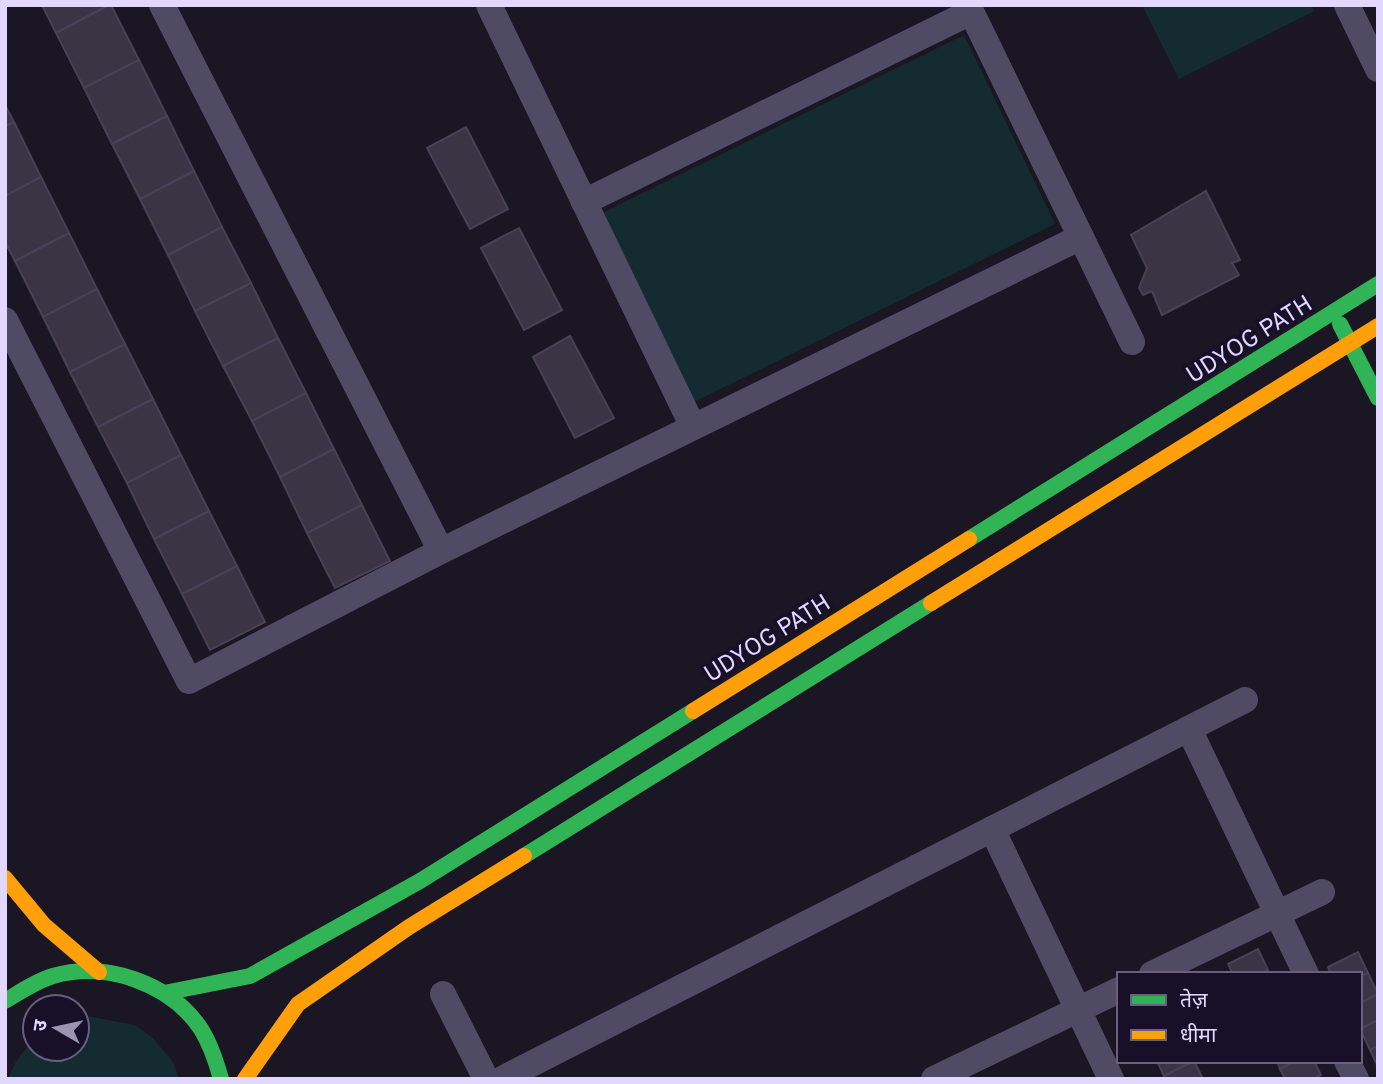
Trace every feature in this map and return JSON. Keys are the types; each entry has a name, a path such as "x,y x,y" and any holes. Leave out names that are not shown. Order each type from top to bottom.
{"main road":[{"name":"UDYOG PATH","path":"164,993 250,976 420,881 1378,284"},
{"path":"1334,312 1378,398"},
{"path":"245,1079 298,1004 409,926 1378,326"},
{"path":"5,878 44,925 99,972"},
{"path":"5,1001 45,978 75,972 112,972 139,980 164,993 186,1010 218,1060 221,1079"}],"street":[{"path":"162,5 441,551"},
{"path":"489,5 692,427"},
{"path":"1347,5 1378,69"},
{"path":"584,202 970,8 1132,342"},
{"path":"5,320 189,681 441,551 1081,237"},
{"path":"502,1079 1245,700"},
{"path":"1189,729 1305,972"},
{"path":"992,829 1111,1079"},
{"path":"1156,972 1322,892"},
{"path":"934,1079 1117,991"},
{"path":"443,994 486,1079"},
{"path":"1349,1063 1356,1079"}],"green space":[{"path":"1142,5 1311,5 1314,11 1179,79"},
{"path":"964,35 1055,224 694,402 602,213"},
{"path":"91,1017 135,1025 153,1038 173,1062 179,1079 8,1079 21,1055 21,1063 91,1063"}],"building":[{"path":"42,5 109,5 56,33"},
{"path":"109,5 139,60 84,88 56,33"},
{"path":"139,60 167,116 112,144 84,88"},
{"path":"5,105 14,122 5,126"},
{"path":"167,116 194,171 140,199 112,144"},
{"path":"14,122 41,177 5,196 5,126"},
{"path":"466,127 508,209 470,229 427,148"},
{"path":"194,171 222,227 168,255 140,199"},
{"path":"41,177 69,233 15,261 5,242 5,196"},
{"path":"1206,191 1240,260 1232,263 1239,275 1162,315 1152,291 1143,295 1139,288 1147,268 1131,235"},
{"path":"222,227 251,283 195,311 168,255"},
{"path":"519,228 562,310 524,330 481,248"},
{"path":"69,233 97,289 43,317 15,261"},
{"path":"251,283 278,338 223,366 195,311"},
{"path":"97,289 125,344 70,372 43,317"},
{"path":"570,336 614,418 575,438 533,357"},
{"path":"278,338 306,393 252,421 223,366"},
{"path":"125,344 153,399 98,427 70,372"},
{"path":"306,393 334,449 280,477 252,421"},
{"path":"153,399 181,455 127,483 98,427"},
{"path":"334,449 362,505 307,533 280,477"},
{"path":"181,455 209,511 154,539 127,483"},
{"path":"362,505 390,561 335,588 307,533"},
{"path":"209,511 237,566 182,594 154,539"},
{"path":"237,566 265,622 210,650 182,594"},
{"path":"1258,949 1268,970 1232,972 1228,964"},
{"path":"1358,952 1368,973 1362,976 1362,972 1330,972 1328,967"},
{"path":"1368,973 1378,994 1362,1002 1362,976"},
{"path":"1378,994 1378,1020 1362,1028 1362,1002"},
{"path":"1378,1020 1378,1046 1370,1050 1362,1028"},
{"path":"1378,1046 1378,1067 1370,1050"},
{"path":"1158,1063 1189,1063 1164,1076"},
{"path":"1195,1063 1203,1079 1166,1079 1164,1076"},
{"path":"1278,1063 1291,1063 1280,1069"},
{"path":"1291,1063 1315,1063 1321,1075 1313,1079 1285,1079 1280,1069"}],"traffic: fast":[{"path":"969,539 1378,284"},
{"path":"1340,324 1378,398"},
{"path":"524,856 931,603"},
{"path":"164,993 250,976 420,881 693,711"},
{"path":"5,1001 40,981 73,972 94,971 135,980 155,988 188,1013 208,1041 221,1079"}],"traffic: slow":[{"path":"931,603 1378,326"},
{"path":"693,711 969,539"},
{"path":"245,1079 298,1004 409,927 524,856"},
{"path":"5,878 44,925 99,972"}]}
